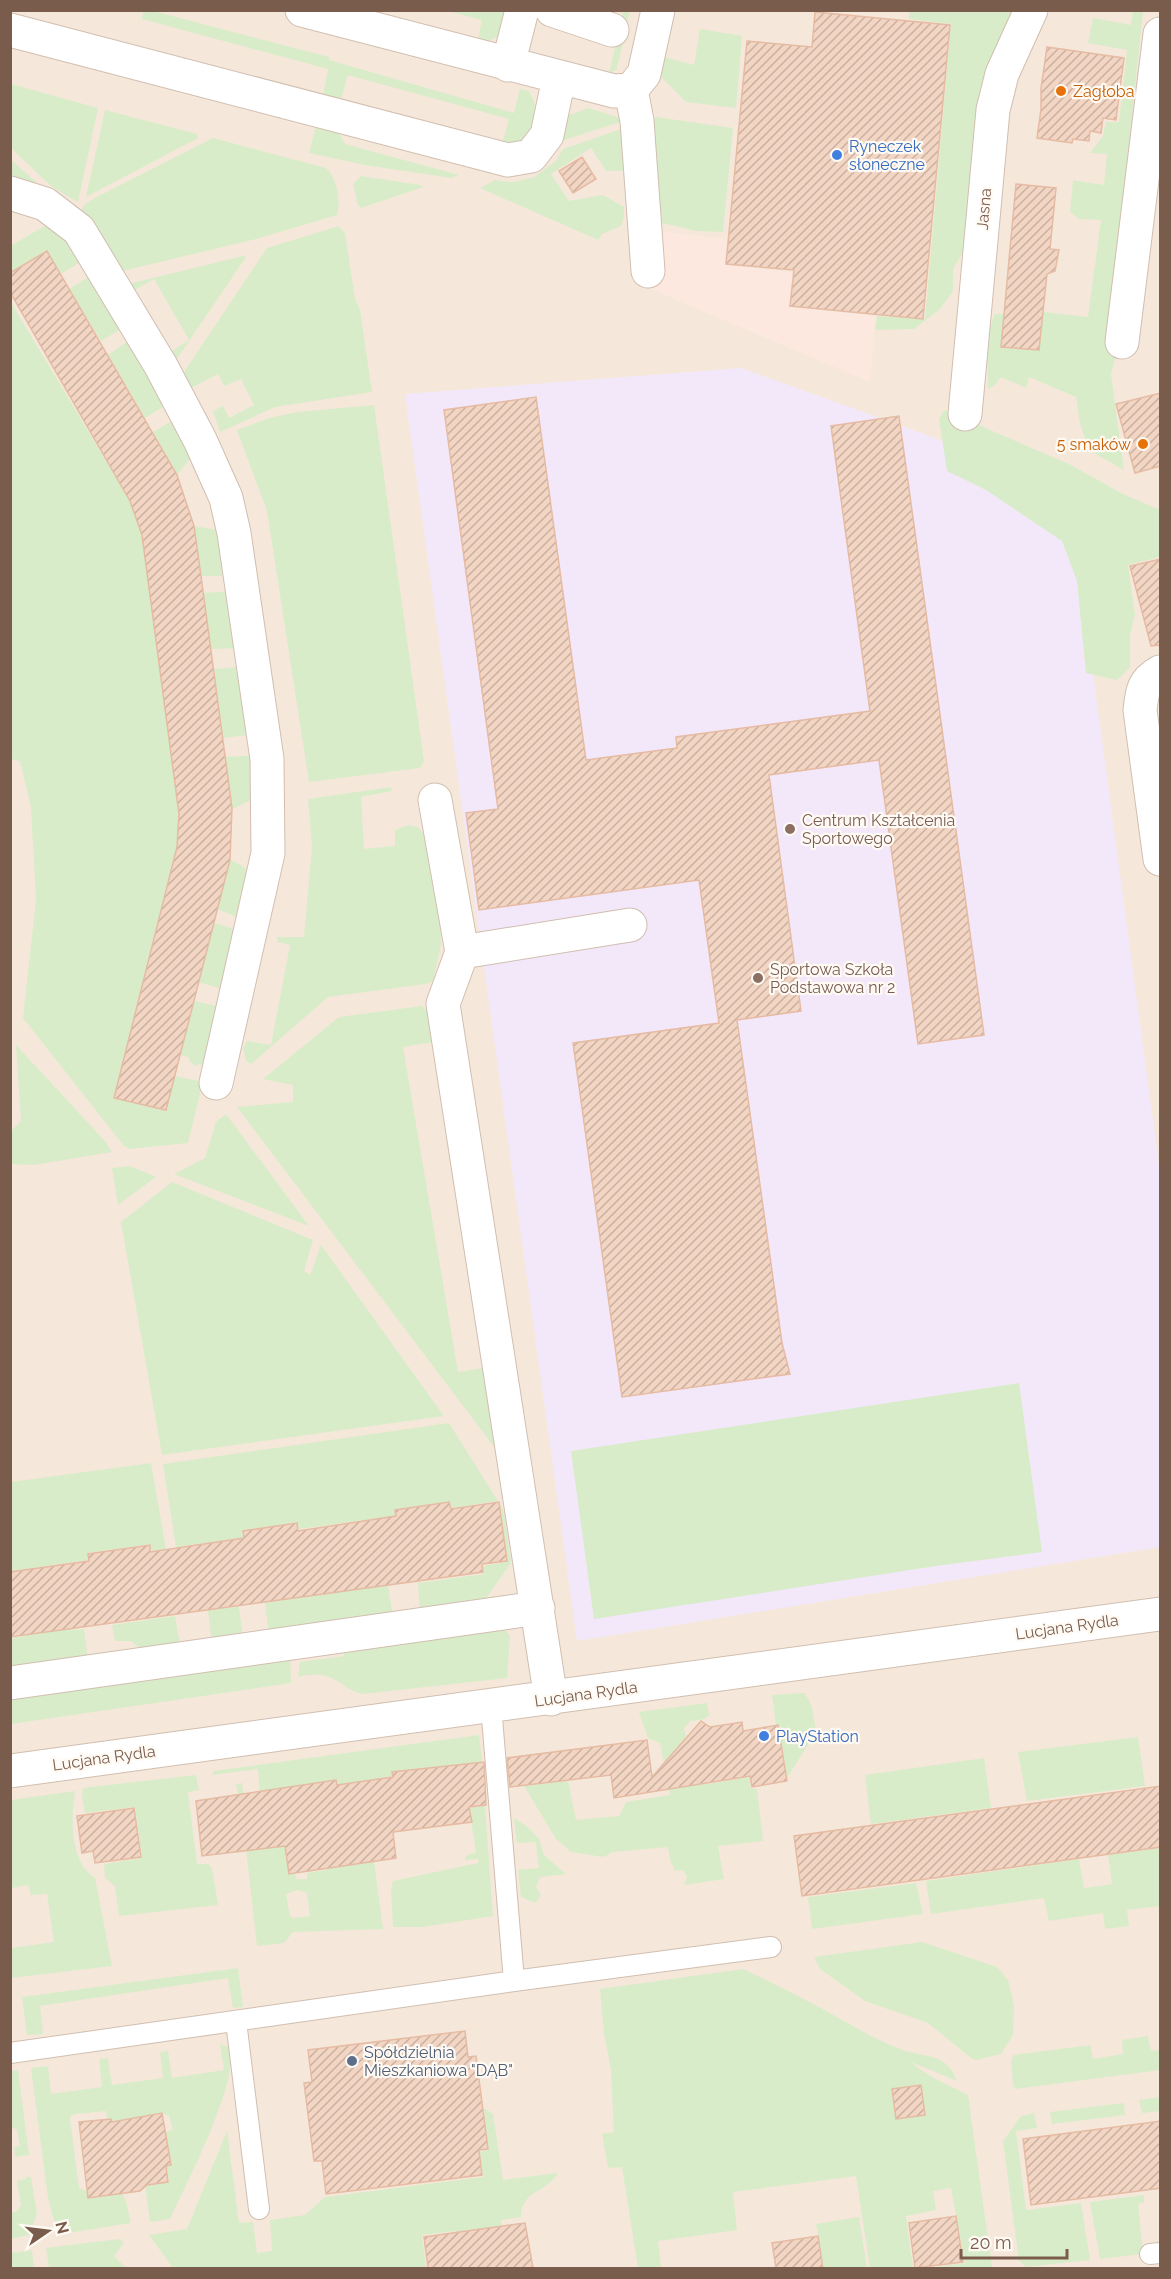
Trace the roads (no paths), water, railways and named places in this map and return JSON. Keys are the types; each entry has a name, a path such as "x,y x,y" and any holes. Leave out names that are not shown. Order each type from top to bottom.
{"street":[{"path":"302,10 614,91 630,90 644,74 658,10"},
{"path":"508,65 522,10"},
{"path":"552,10 612,30"},
{"name":"Jasna","path":"965,414 993,110 1002,74 1030,10"},
{"path":"10,30 508,160 531,156 546,135 559,78"},
{"path":"1122,342 1158,73 1161,34"},
{"path":"630,90 637,121 648,271"},
{"path":"10,193 45,204 79,230 161,366 200,440 226,498 234,532 267,759 268,853 216,1083"},
{"path":"1161,672 1150,677 1143,688 1140,710 1161,859"},
{"path":"435,800 462,952 443,1004 551,1699"},
{"path":"462,952 630,925"},
{"path":"10,1683 538,1608"},
{"name":"Lucjana Rydla","path":"10,1771 1161,1614"}],"lane":[{"path":"490,1706 514,1981"},
{"path":"10,2052 771,1947"},
{"path":"236,2020 259,2209"}],"place":[{"name":"Zagłoba","path":"1061,91"},
{"name":"Ryneczek słoneczne","path":"837,155"},
{"name":"5 smaków","path":"1143,444"},
{"name":"Centrum Kształcenia Sportowego","path":"790,829"},
{"name":"Sportowa Szkoła Podstawowa nr 2","path":"758,978"},
{"name":"PlayStation","path":"764,1736"},
{"name":"Spółdzielnia Mieszkaniowa \"DĄB\"","path":"352,2061"}]}
